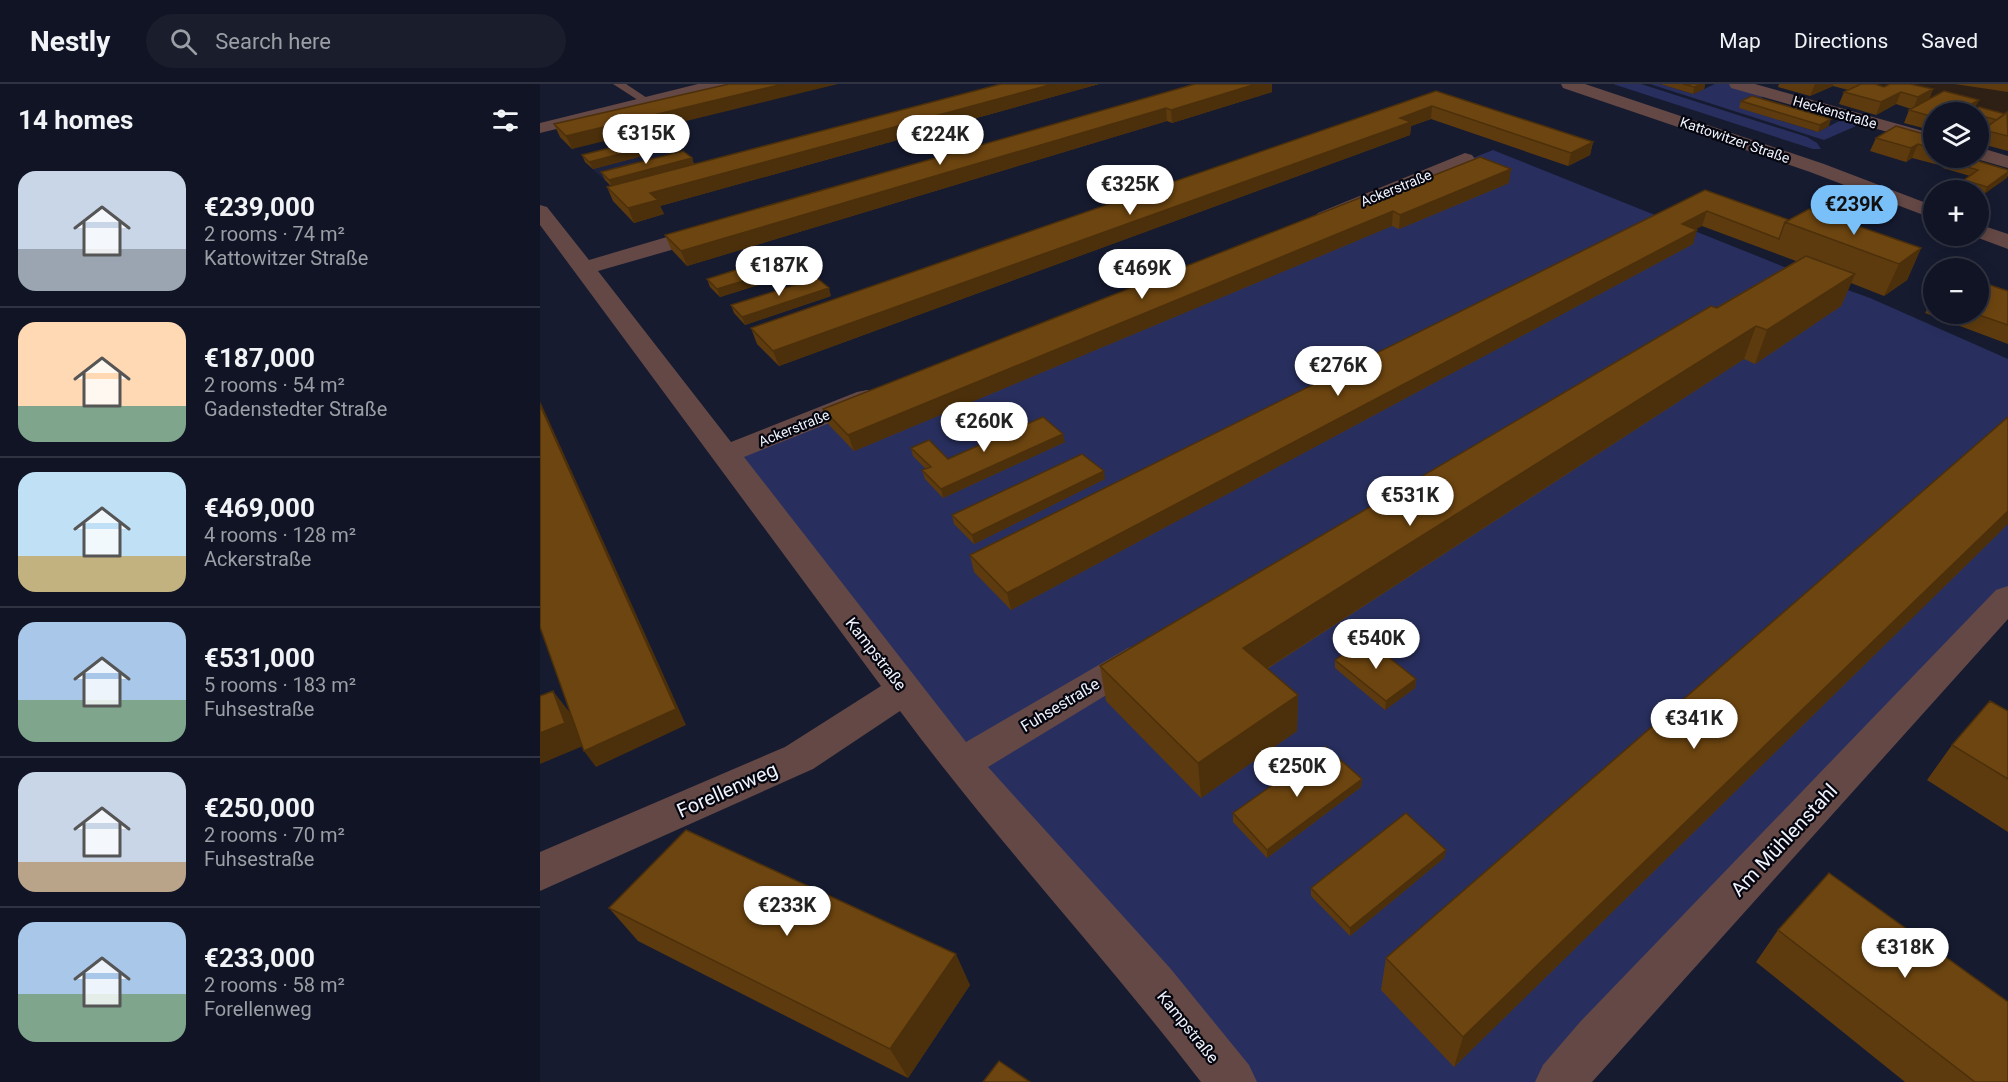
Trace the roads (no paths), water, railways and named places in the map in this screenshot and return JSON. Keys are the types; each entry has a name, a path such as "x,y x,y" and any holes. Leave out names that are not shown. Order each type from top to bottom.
{"street":[{"path":"540,128 719,84"},
{"name":"Kattowitzer Straße","path":"1569,84 1817,168 1923,209"},
{"name":"Heckenstraße","path":"1737,84 1923,137"},
{"path":"1989,156 2008,162"},
{"name":"Ackerstraße","path":"1308,224 1465,159"},
{"name":"Kampstraße","path":"540,211 961,764 1154,984 1232,1082"},
{"path":"584,268 730,225"},
{"path":"1989,234 2008,242"},
{"name":"Ackerstraße","path":"724,455 888,390"},
{"name":"Am Mühlenstahl","path":"1560,1082 1597,1039 2008,598"},
{"name":"Fuhsestraße","path":"961,764 1162,645"},
{"name":"Forellenweg","path":"540,872 799,758 904,690"}],"lane":[{"path":"618,84 648,102"}]}
